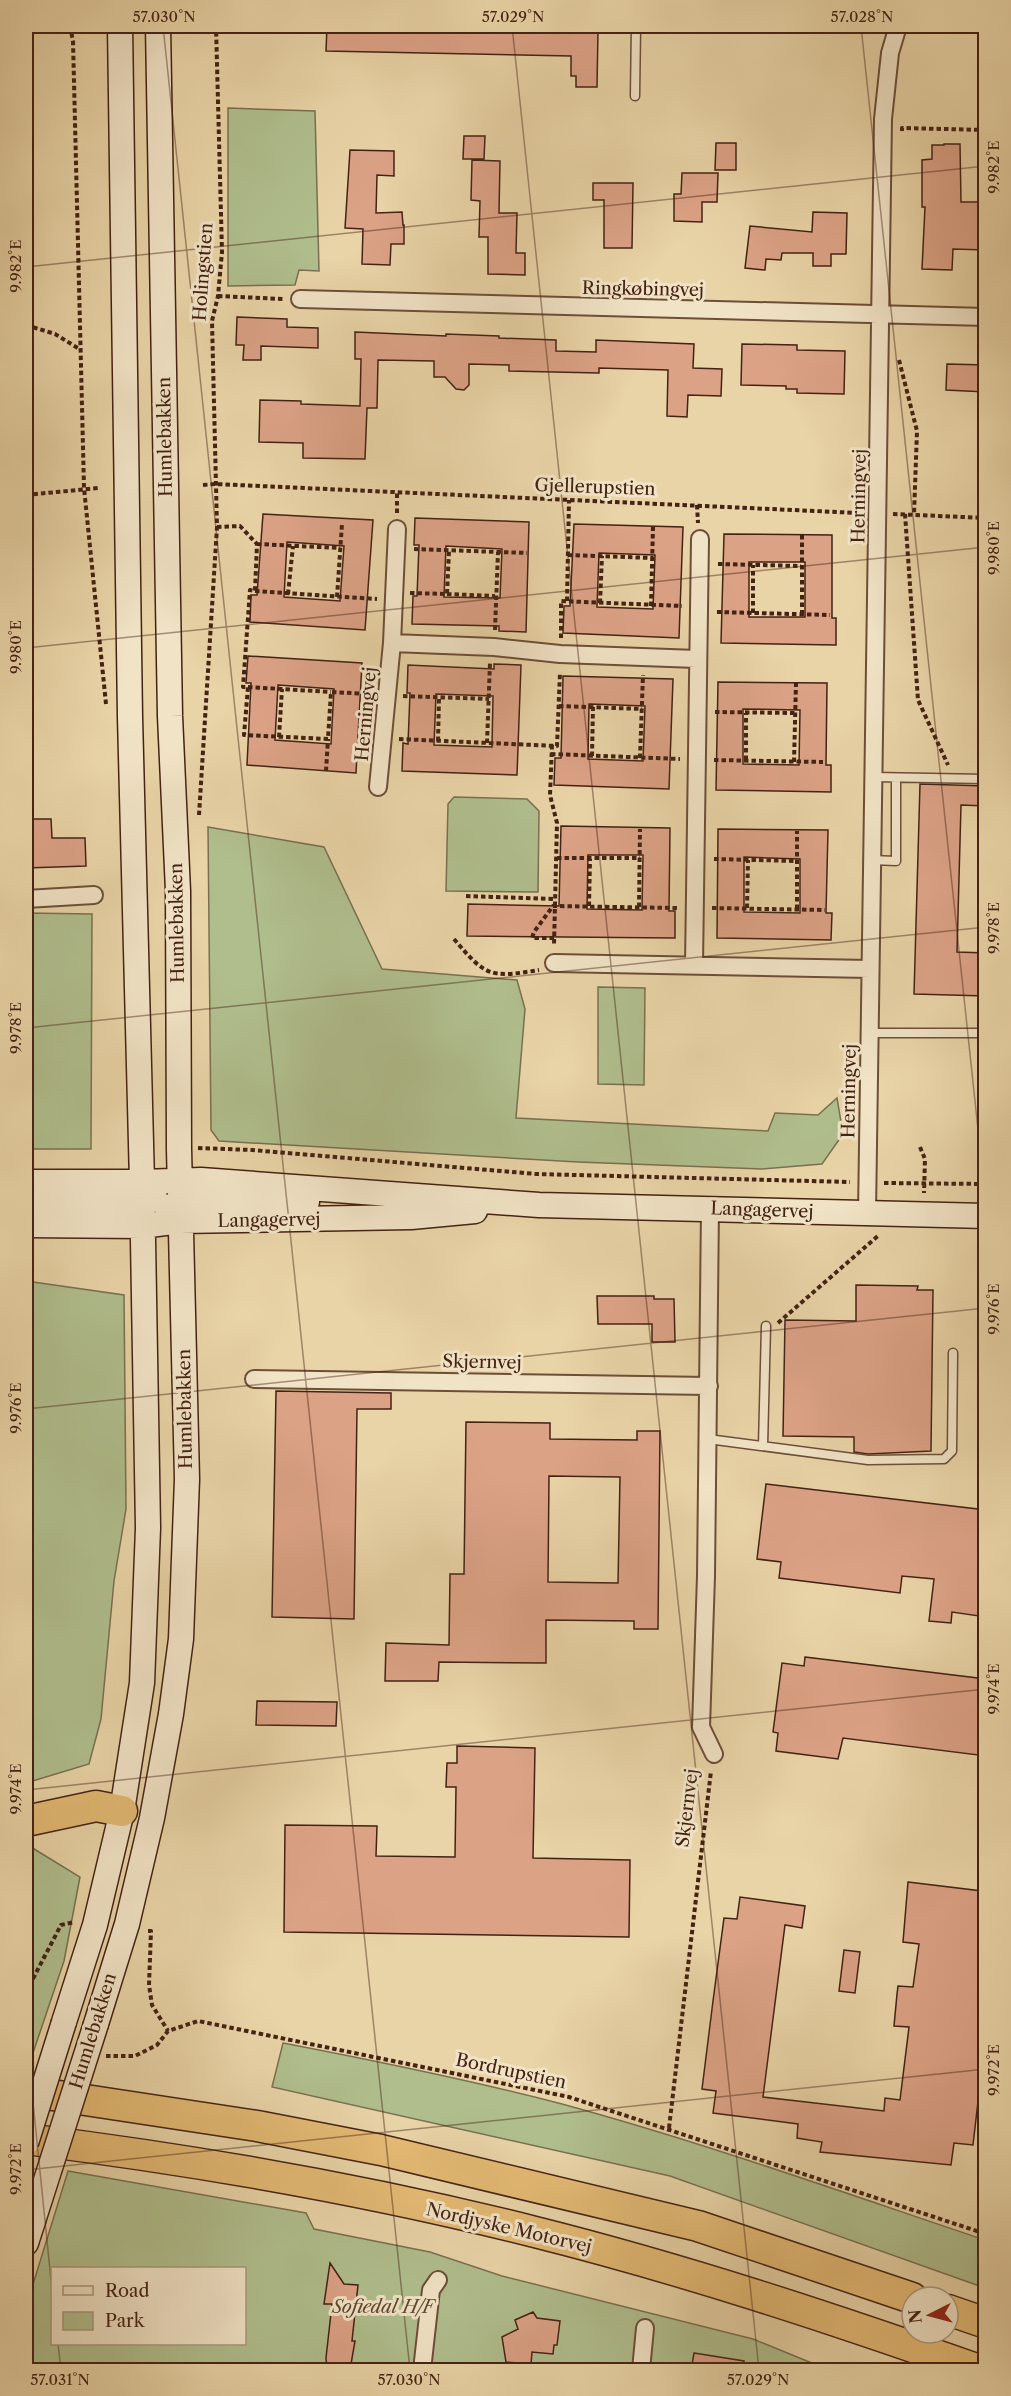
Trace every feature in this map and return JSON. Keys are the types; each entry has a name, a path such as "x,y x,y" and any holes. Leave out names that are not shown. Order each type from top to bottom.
{"highway":[{"path":"26,1821 96,1806 122,1811"},
{"path":"26,2091 257,2126 381,2150 698,2226 900,2294"},
{"name":"Nordjyske Motorvej","path":"26,2139 123,2150 248,2170 530,2231 685,2272 837,2320 979,2370"},
{"path":"960,2314 986,2323"}],"street":[{"name":"Humlebakken","path":"26,2143 95,1925 122,1811 142,1683 148,1528 130,717 120,26"},
{"name":"Humlebakken","path":"29,2232 127,1924 152,1818 171,1714 181,1640 187,1479 178,1149 178,891 170,704 158,26"},
{"name":"Herningvej","path":"878,1214 867,1183 883,119 890,53 898,26"},
{"name":"Ringkøbingvej","path":"300,299 986,317"},
{"name":"Herningvej","path":"378,788 392,644 397,529"},
{"path":"694,965 695,760 700,539"},
{"name":"Herningvej","path":"392,644 492,647 560,654 698,660"},
{"path":"26,899 94,895"},
{"path":"554,963 870,969"},
{"name":"Langagervej","path":"26,1182 142,1204"},
{"name":"Langagervej","path":"26,1206 180,1201 329,1202 380,1193 539,1205 986,1216"},
{"name":"Langagervej","path":"180,1201 411,1218 539,1205"},
{"path":"142,1204 180,1201"},
{"name":"Langagervej","path":"26,1225 142,1204"},
{"name":"Skjernvej","path":"710,1208 706,1576 701,1727 714,1754"},
{"name":"Skjernvej","path":"254,1379 709,1386"},
{"path":"122,1811 152,1818"},
{"path":"422,2370 432,2290 438,2280"},
{"path":"641,2370 645,2328"}],"lane":[{"path":"635,96 636,26"},
{"path":"732,26 819,26"},
{"path":"873,777 986,779"},
{"path":"871,860 896,861 896,778"},
{"path":"869,1033 986,1033"},
{"path":"763,1446 766,1326"},
{"path":"708,1439 868,1461 944,1459 952,1451 953,1353"}],"path":[{"path":"70,26 73,41 84,488"},
{"name":"Holingstien","path":"198,822 217,527 212,321 218,296 222,252 216,26"},
{"path":"902,140 902,128 986,130"},
{"path":"218,296 300,299"},
{"path":"26,325 55,334 81,350"},
{"path":"897,354 917,430 914,515"},
{"name":"Gjellerupstien","path":"203,485 986,518"},
{"path":"26,495 98,488"},
{"path":"567,602 569,500"},
{"path":"905,514 918,700 954,778"},
{"path":"337,597 342,524"},
{"path":"217,527 240,526 257,544 340,548"},
{"path":"651,606 653,527"},
{"path":"802,535 802,614"},
{"path":"255,591 257,544"},
{"path":"288,594 292,546"},
{"path":"396,549 527,553"},
{"path":"447,594 449,551"},
{"path":"487,743 498,552"},
{"path":"568,555 652,558"},
{"path":"600,603 602,556"},
{"path":"700,564 801,566"},
{"path":"753,565 753,613"},
{"path":"489,699 243,687 250,590 337,597 447,594 495,596"},
{"path":"383,738 557,746 561,601 753,613 830,615"},
{"path":"640,758 644,657"},
{"path":"794,762 796,683"},
{"path":"248,687 244,735 328,740"},
{"path":"279,737 282,689"},
{"path":"326,771 331,692"},
{"path":"438,741 439,698"},
{"path":"559,706 642,709"},
{"path":"592,707 592,756"},
{"path":"697,712 795,713"},
{"path":"746,713 746,760"},
{"path":"552,746 550,795 557,823 556,906 554,938 532,938 553,906 556,906 589,906 671,908"},
{"path":"551,754 674,759"},
{"path":"695,760 823,762"},
{"path":"639,907 640,829"},
{"path":"797,831 797,909"},
{"path":"557,858 640,858"},
{"path":"589,906 590,859"},
{"path":"695,859 797,861"},
{"path":"747,908 748,861"},
{"path":"466,896 556,899"},
{"path":"695,908 825,910"},
{"path":"454,939 484,971 498,974 518,973 540,969 554,963"},
{"path":"920,1147 925,1159 924,1182"},
{"path":"178,1149 252,1150 536,1174 986,1184"},
{"path":"780,1323 884,1231 878,1214"},
{"name":"Skjernvej","path":"669,2128 714,1754"},
{"path":"26,1992 61,1925 76,1922 95,1925"},
{"path":"127,1924 151,1931 149,1985 152,2005 168,2031"},
{"name":"Bordrupstien","path":"99,2055 135,2056 157,2045 168,2031 198,2021 569,2097 986,2234"},
{"path":"26,2044 41,2047"}],"green space":[{"path":"228,108 315,111 319,271 299,270 295,285 228,286"},
{"path":"454,797 527,799 539,811 538,892 446,891 448,804"},
{"path":"208,827 324,847 382,969 517,980 525,1009 516,1118 768,1131 775,1113 818,1115 837,1098 843,1134 822,1164 762,1169 578,1162 219,1141 211,1130"},
{"path":"26,913 92,914 91,1149 26,1149"},
{"path":"598,987 645,988 644,1085 598,1084"},
{"path":"26,1281 124,1295 126,1509 114,1581 101,1719 89,1764 26,1783"},
{"path":"26,1844 80,1877 64,1961 33,2053 26,2052"},
{"path":"283,2043 423,2071 562,2104 722,2152 985,2240 985,2288 670,2176 272,2087"},
{"name":"Sofiedal H/F","path":"68,2171 306,2213 314,2229 430,2252 502,2276 753,2339 829,2370 26,2370 26,2307"}],"building":[{"path":"327,26 593,26 593,30 598,30 597,87 576,87 576,76 571,76 571,56 326,51"},
{"path":"464,136 485,136 484,159 463,159"},
{"path":"716,143 736,143 736,170 715,170"},
{"path":"960,144 961,202 986,202 986,250 953,249 952,270 922,269 925,207 922,207 922,160 932,159 932,145"},
{"path":"350,150 394,151 394,176 377,175 376,213 402,212 404,225 404,244 391,244 390,265 362,264 363,229 345,228"},
{"path":"472,160 500,161 499,213 517,213 516,253 525,253 525,275 488,274 488,237 479,237 480,201 471,200"},
{"path":"682,173 718,173 717,202 702,202 702,222 674,221 674,194 681,194"},
{"path":"593,183 633,183 632,248 604,248 604,200 593,200"},
{"path":"813,212 847,213 846,254 831,254 831,266 813,266 813,253 782,253 781,260 766,259 765,270 745,268 750,226 812,232"},
{"path":"237,317 287,319 287,327 318,328 318,348 261,346 261,360 243,360 244,345 236,345"},
{"path":"355,332 556,340 556,351 596,352 596,340 694,344 693,368 722,369 721,396 688,395 687,417 667,416 668,370 599,368 599,373 509,371 509,365 469,364 469,385 464,390 456,389 445,377 434,377 434,361 378,360 377,408 367,408 365,459 303,458 303,443 259,442 260,400 360,406 361,359 355,359"},
{"path":"742,344 797,345 797,350 845,351 844,394 797,393 797,389 786,389 786,386 741,385"},
{"path":"947,364 986,365 986,392 946,390"},
{"path":"263,514 373,520 365,630 250,622 251,595 257,595","holes":["287,542 344,546 340,601 284,597"]},
{"path":"415,518 529,522 526,632 499,631 499,626 412,624 413,596 417,596 419,545 414,545","holes":["446,546 502,549 500,598 444,597"]},
{"path":"574,524 683,527 679,638 563,633 564,606 570,606","holes":["599,553 655,555 653,609 597,607"]},
{"path":"724,534 832,535 832,618 836,618 836,645 721,643","holes":["749,562 805,562 805,617 749,617"]},
{"path":"248,656 362,663 356,773 247,765 251,683 246,683","holes":["278,685 334,689 331,744 275,740"]},
{"path":"494,664 521,665 517,775 402,771 403,743 408,744 410,693 407,693 408,665 494,669","holes":["436,694 493,696 492,747 434,745"]},
{"path":"563,676 673,679 669,789 554,785 555,758 561,758","holes":["589,704 645,706 643,761 588,759"]},
{"path":"718,682 827,683 826,765 831,765 831,792 716,790","holes":["743,709 800,710 799,765 743,764"]},
{"path":"920,784 986,786 986,806 961,805 957,952 986,953 986,996 914,994"},
{"path":"26,819 51,819 52,838 85,838 86,866 26,868"},
{"path":"561,826 670,828 669,911 675,911 675,938 467,936 468,904 559,906","holes":["588,855 643,855 642,910 587,909"]},
{"path":"718,829 828,830 826,913 832,913 831,940 717,938","holes":["744,857 800,859 800,913 744,912"]},
{"path":"856,1285 918,1286 917,1290 933,1290 931,1451 868,1454 854,1452 854,1437 783,1436 785,1320 856,1321"},
{"path":"597,1296 654,1296 654,1299 674,1299 675,1342 652,1342 652,1324 598,1324"},
{"path":"276,1391 391,1393 391,1409 357,1409 354,1619 272,1617"},
{"path":"466,1422 550,1423 550,1439 637,1440 637,1431 660,1431 658,1629 634,1629 634,1621 546,1620 546,1663 439,1662 438,1681 385,1681 386,1643 449,1645 450,1574 464,1574","holes":["549,1476 620,1477 618,1583 548,1582"]},
{"path":"766,1484 986,1510 986,1612 980,1611 979,1616 952,1612 951,1623 929,1621 934,1579 902,1576 900,1593 779,1578 781,1562 757,1559"},
{"path":"805,1657 986,1679 986,1756 843,1738 838,1759 776,1751 778,1733 773,1732 782,1663 804,1666"},
{"path":"257,1701 337,1702 336,1726 256,1725"},
{"path":"457,1746 535,1748 533,1858 630,1860 629,1937 284,1932 285,1825 377,1826 376,1856 455,1857 456,1787 446,1787 447,1763 457,1763"},
{"path":"908,1882 982,1891 980,1913 986,1914 986,2032 973,2145 954,2143 951,2165 820,2152 822,2142 797,2138 798,2124 713,2113 716,2091 702,2089 713,2001 724,1918 737,1919 740,1897 805,1906 802,1928 785,1925 763,2097 884,2111 885,2098 900,2100 909,2027 894,2026 897,1994 898,1986 913,1987 919,1944 903,1942"},
{"path":"844,1950 860,1952 855,1993 839,1991"},
{"path":"330,2263 344,2284 358,2285 352,2341 355,2341 350,2370 327,2370 326,2358 332,2304 324,2304"},
{"path":"533,2312 537,2318 560,2321 557,2345 554,2345 553,2354 532,2352 531,2364 506,2362 502,2337 518,2329 515,2320"},
{"path":"694,2353 744,2361 744,2370 691,2370"}]}
